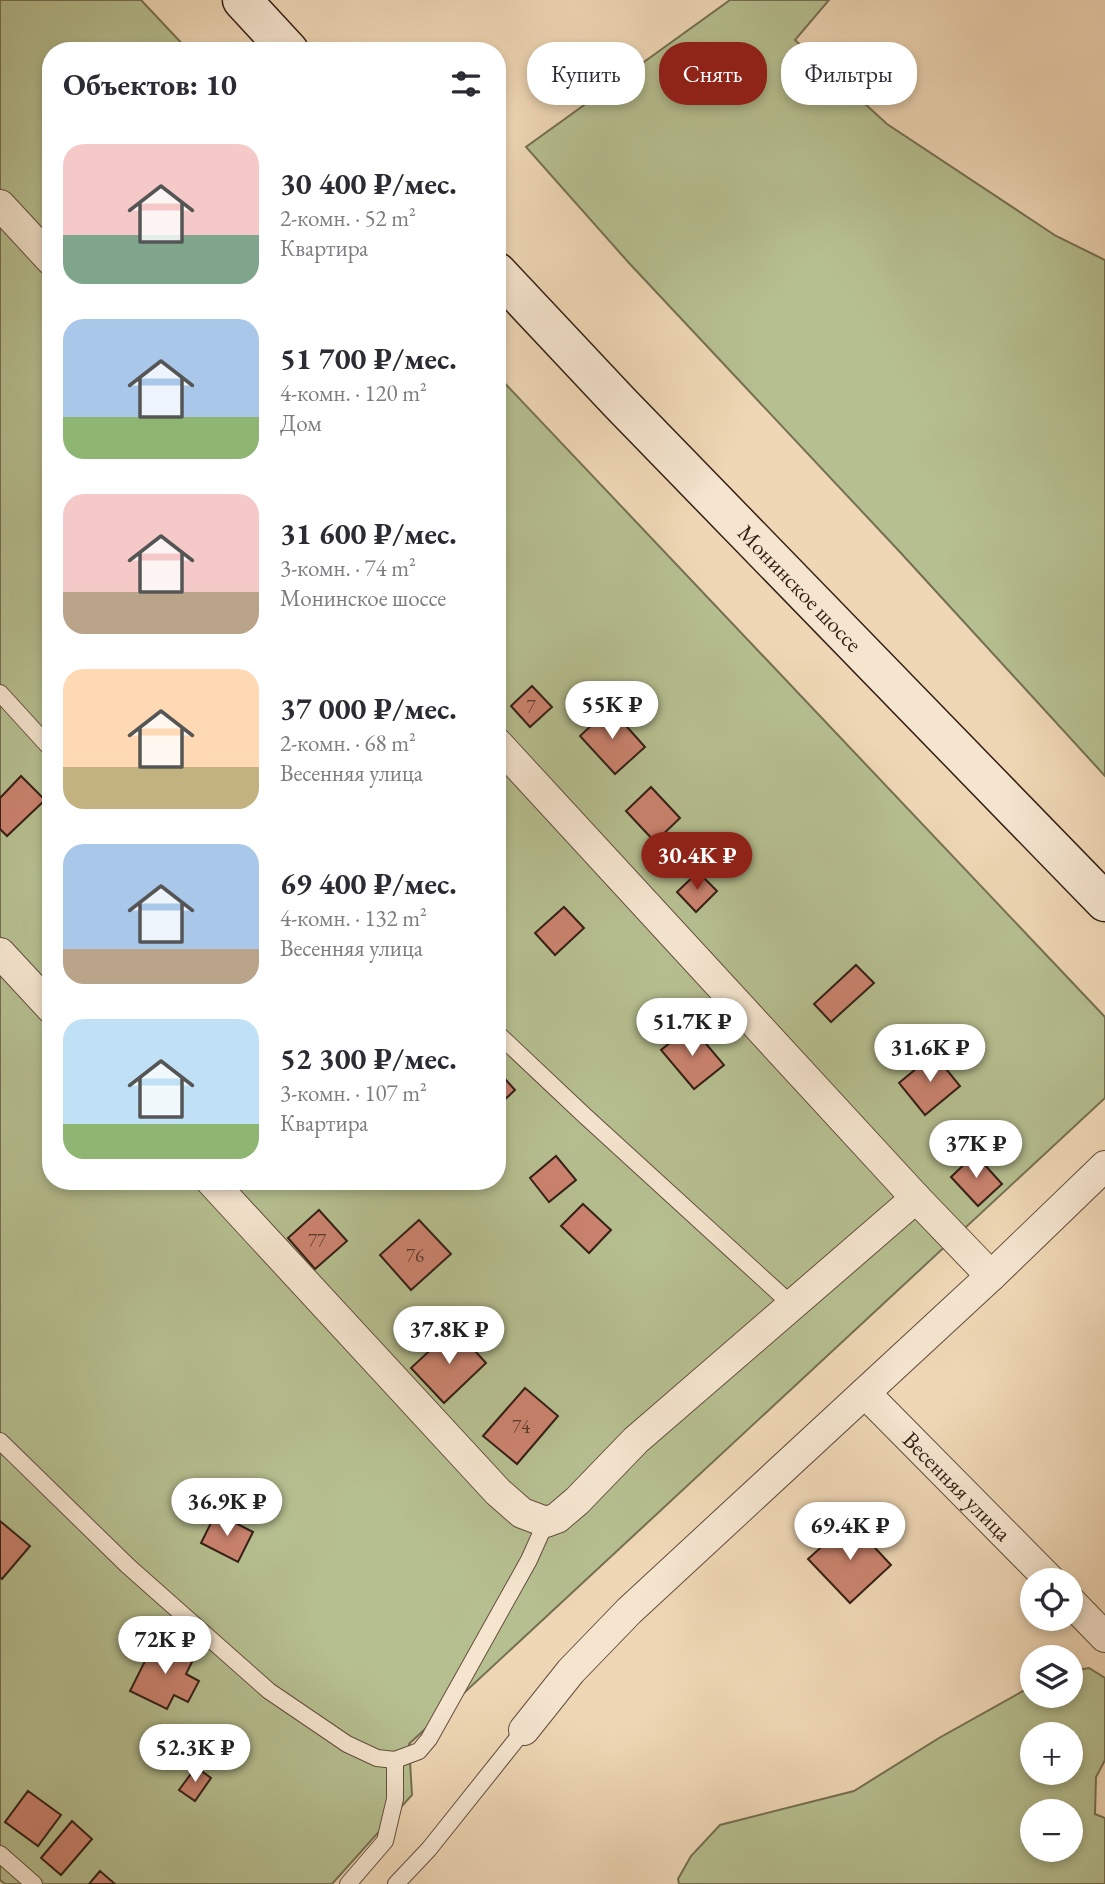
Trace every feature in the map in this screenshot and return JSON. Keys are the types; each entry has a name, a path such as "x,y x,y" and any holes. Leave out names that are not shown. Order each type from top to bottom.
{"main road":[{"path":"242,0 281,42"},
{"name":"Монинское шоссе","path":"506,282 620,403 1105,902"}],"street":[{"path":"0,205 42,250"},
{"path":"506,753 991,1276"},
{"path":"0,953 42,998"},
{"path":"524,1730 571,1671 629,1611 991,1276 1105,1166"},
{"path":"219,1190 498,1492 522,1513 546,1522 556,1518 577,1501 636,1440 916,1198"},
{"name":"Весенняя улица","path":"865,1393 1037,1568"},
{"path":"1083,1614 1105,1637"}],"lane":[{"path":"0,693 42,739"},
{"path":"506,1041 792,1305"},
{"path":"0,1441 128,1566 269,1691 347,1745 377,1758 395,1760 419,1751 429,1739 529,1560 546,1522"},
{"path":"396,1884 429,1849 524,1730"},
{"path":"348,1884 385,1840 396,1799 395,1760"},
{"path":"0,1854 34,1884"}],"green space":[{"path":"0,0 141,0 181,42 42,42 42,1190 506,1190 506,385 1105,1017 1105,1098 409,1744 412,1795 332,1884 5,1884 0,1880"},
{"path":"730,0 829,0 795,40 797,42 781,42 781,105 866,105 887,124 1056,236 1105,260 1105,776 629,263 526,147 584,105 645,105 645,61 659,51 659,105 767,105 767,42 672,42"},
{"path":"1089,1668 1105,1678 1105,1760 1096,1777 1095,1814 1105,1818 1105,1884 679,1884 678,1879 691,1856 720,1825 854,1791 939,1738 1020,1693 1020,1708 1083,1708 1083,1669"}],"building":[{"path":"532,686 552,707 530,727 511,706"},
{"path":"610,708 645,747 615,774 580,736"},
{"path":"21,776 42,797 42,803 7,836 0,829 0,798"},
{"path":"651,787 680,818 655,842 626,811"},
{"path":"698,872 717,891 696,912 677,892"},
{"path":"564,907 584,928 555,955 535,933"},
{"path":"856,965 874,983 831,1022 814,1004"},
{"path":"691,1026 724,1065 694,1089 661,1050"},
{"path":"934,1054 960,1086 925,1115 899,1083"},
{"path":"506,1080 515,1090 506,1098"},
{"path":"975,1154 1002,1184 978,1206 951,1177"},
{"path":"556,1156 576,1180 549,1202 530,1178"},
{"path":"583,1204 611,1230 589,1253 561,1226"},
{"path":"319,1210 347,1241 315,1269 288,1238"},
{"path":"419,1220 451,1254 411,1290 380,1255"},
{"path":"454,1328 486,1363 444,1403 411,1368"},
{"path":"525,1388 558,1416 517,1464 483,1436"},
{"path":"216,1513 253,1532 238,1562 201,1543"},
{"path":"0,1521 30,1546 2,1579 0,1577"},
{"path":"850,1521 891,1565 850,1603 808,1559"},
{"path":"156,1639 194,1658 186,1674 199,1681 188,1702 174,1695 167,1709 130,1691"},
{"path":"196,1767 211,1778 195,1801 179,1790"},
{"path":"28,1791 61,1815 38,1846 5,1822"},
{"path":"72,1821 92,1839 61,1875 41,1858"},
{"path":"100,1871 115,1884 89,1884"}]}
